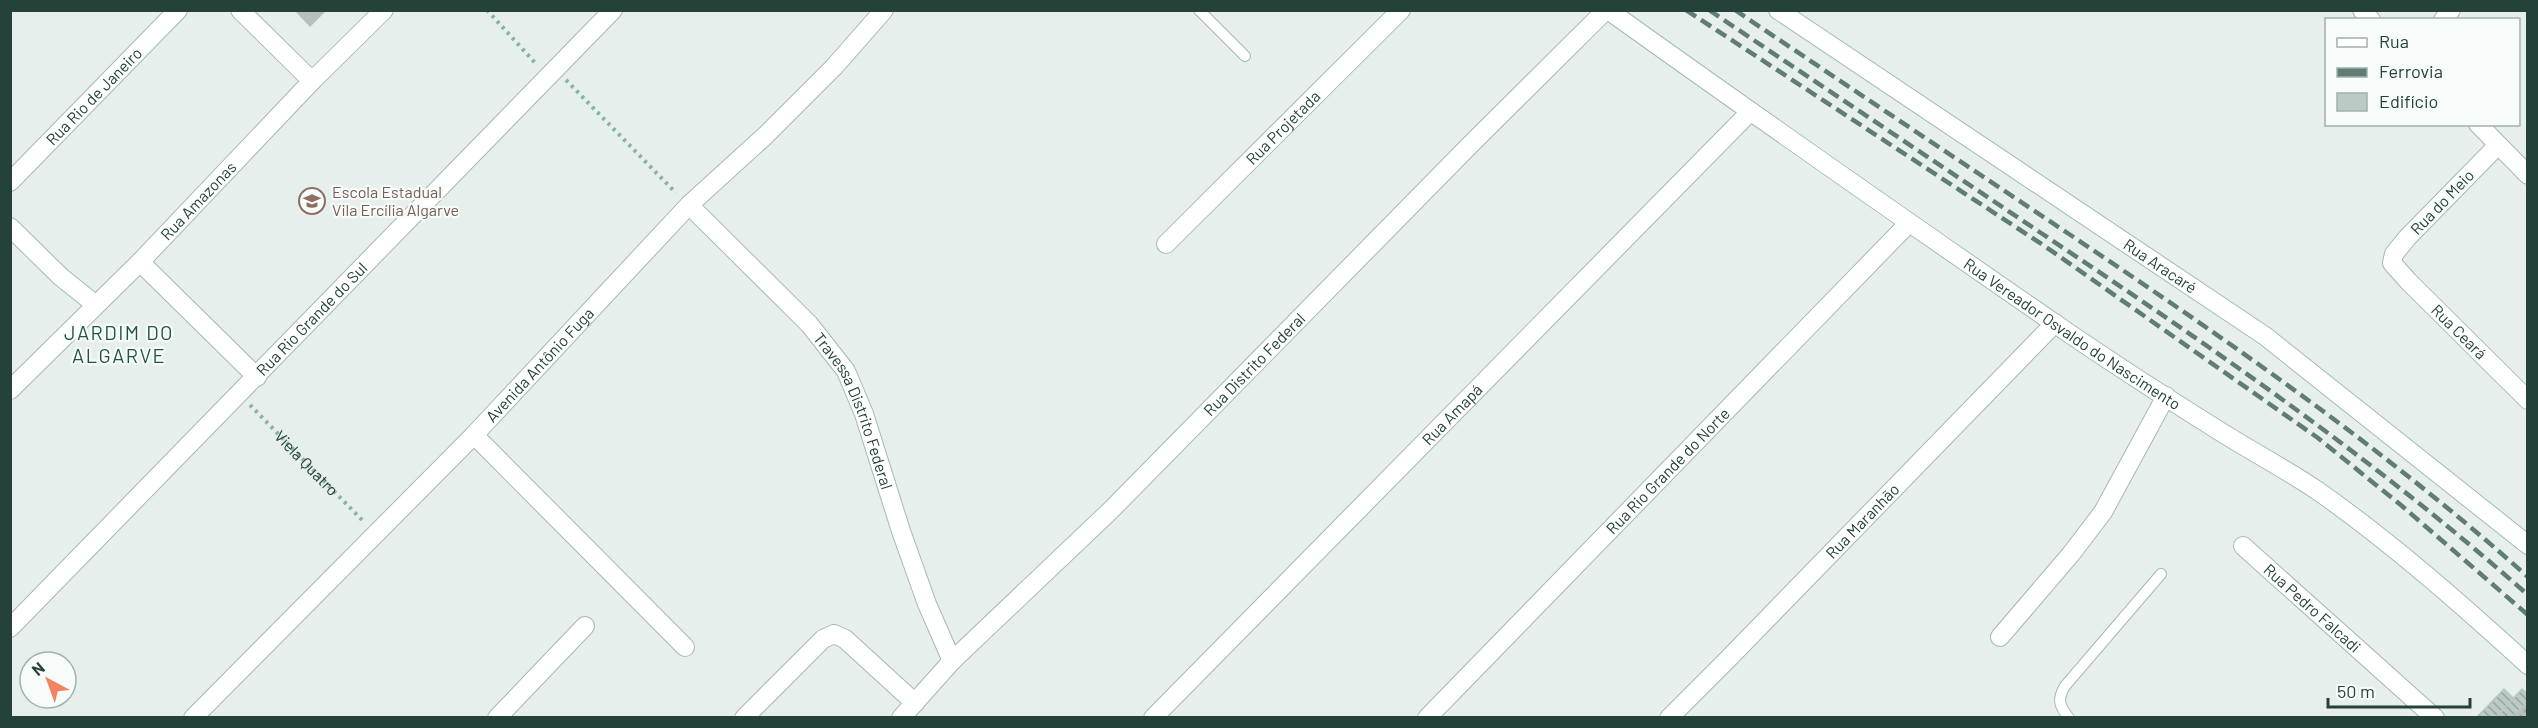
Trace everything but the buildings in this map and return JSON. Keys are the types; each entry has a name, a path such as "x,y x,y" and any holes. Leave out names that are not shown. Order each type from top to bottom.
{"street":[{"name":"Rua Rio de Janeiro","path":"10,182 178,10"},
{"path":"240,10 312,81"},
{"name":"Rua Amazonas","path":"10,390 140,262 312,81 384,10"},
{"name":"Rua Rio Grande do Sul","path":"10,628 613,10"},
{"name":"Avenida Antônio Fuga","path":"193,717 474,435 689,205 766,135 834,66 884,10"},
{"name":"Rua Projetada","path":"1166,244 1401,10"},
{"name":"Rua Vereador Osvaldo do Nascimento","path":"1607,10 1908,224 1984,272 2055,323 2166,396 2316,490 2470,613 2528,665"},
{"name":"Rua Distrito Federal","path":"901,717 952,661 1111,510 1470,145 1607,10"},
{"name":"Rua Aracaré","path":"1778,10 2265,336 2528,545"},
{"name":"Rua Amapá","path":"1153,717 1750,112"},
{"path":"2480,126 2528,175"},
{"name":"Rua do Meio","path":"2392,263 2394,254 2407,238 2498,145"},
{"name":"Travessa Distrito Federal","path":"689,205 809,324 846,371 864,414 927,604 952,661"},
{"name":"Rua Rio Grande do Norte","path":"1427,717 1908,224"},
{"path":"10,226 61,277 96,305"},
{"path":"140,262 257,377"},
{"name":"Rua Ceará","path":"2392,263 2528,400"},
{"name":"Rua Maranhão","path":"1669,717 1730,658 2055,323"},
{"path":"2000,637 2071,554 2103,512 2166,396"},
{"path":"474,435 685,647"},
{"name":"Rua Pedro Falcadi","path":"2243,546 2435,717"},
{"path":"497,717 585,626"},
{"path":"744,717 823,639 834,634 845,639 915,703"}],"lane":[{"path":"1199,10 1245,56"},
{"path":"2069,717 2060,704 2060,695 2065,686 2161,574"}],"path":[{"path":"487,10 689,205"},
{"name":"Viela Quatro","path":"239,394 375,533"},
{"path":"2520,717 2527,710"}],"railway":[{"path":"1686,10 2046,247 2318,438 2402,506 2528,615"},
{"path":"1709,10 2104,275 2291,406 2412,497 2528,595"},
{"path":"1735,10 2246,355 2418,484 2528,577"}],"place":[{"name":"Escola Estadual Vila Ercília Algarve","path":"312,201"}],"district":[{"name":"JARDIM DO ALGARVE","path":"119,344"}]}
